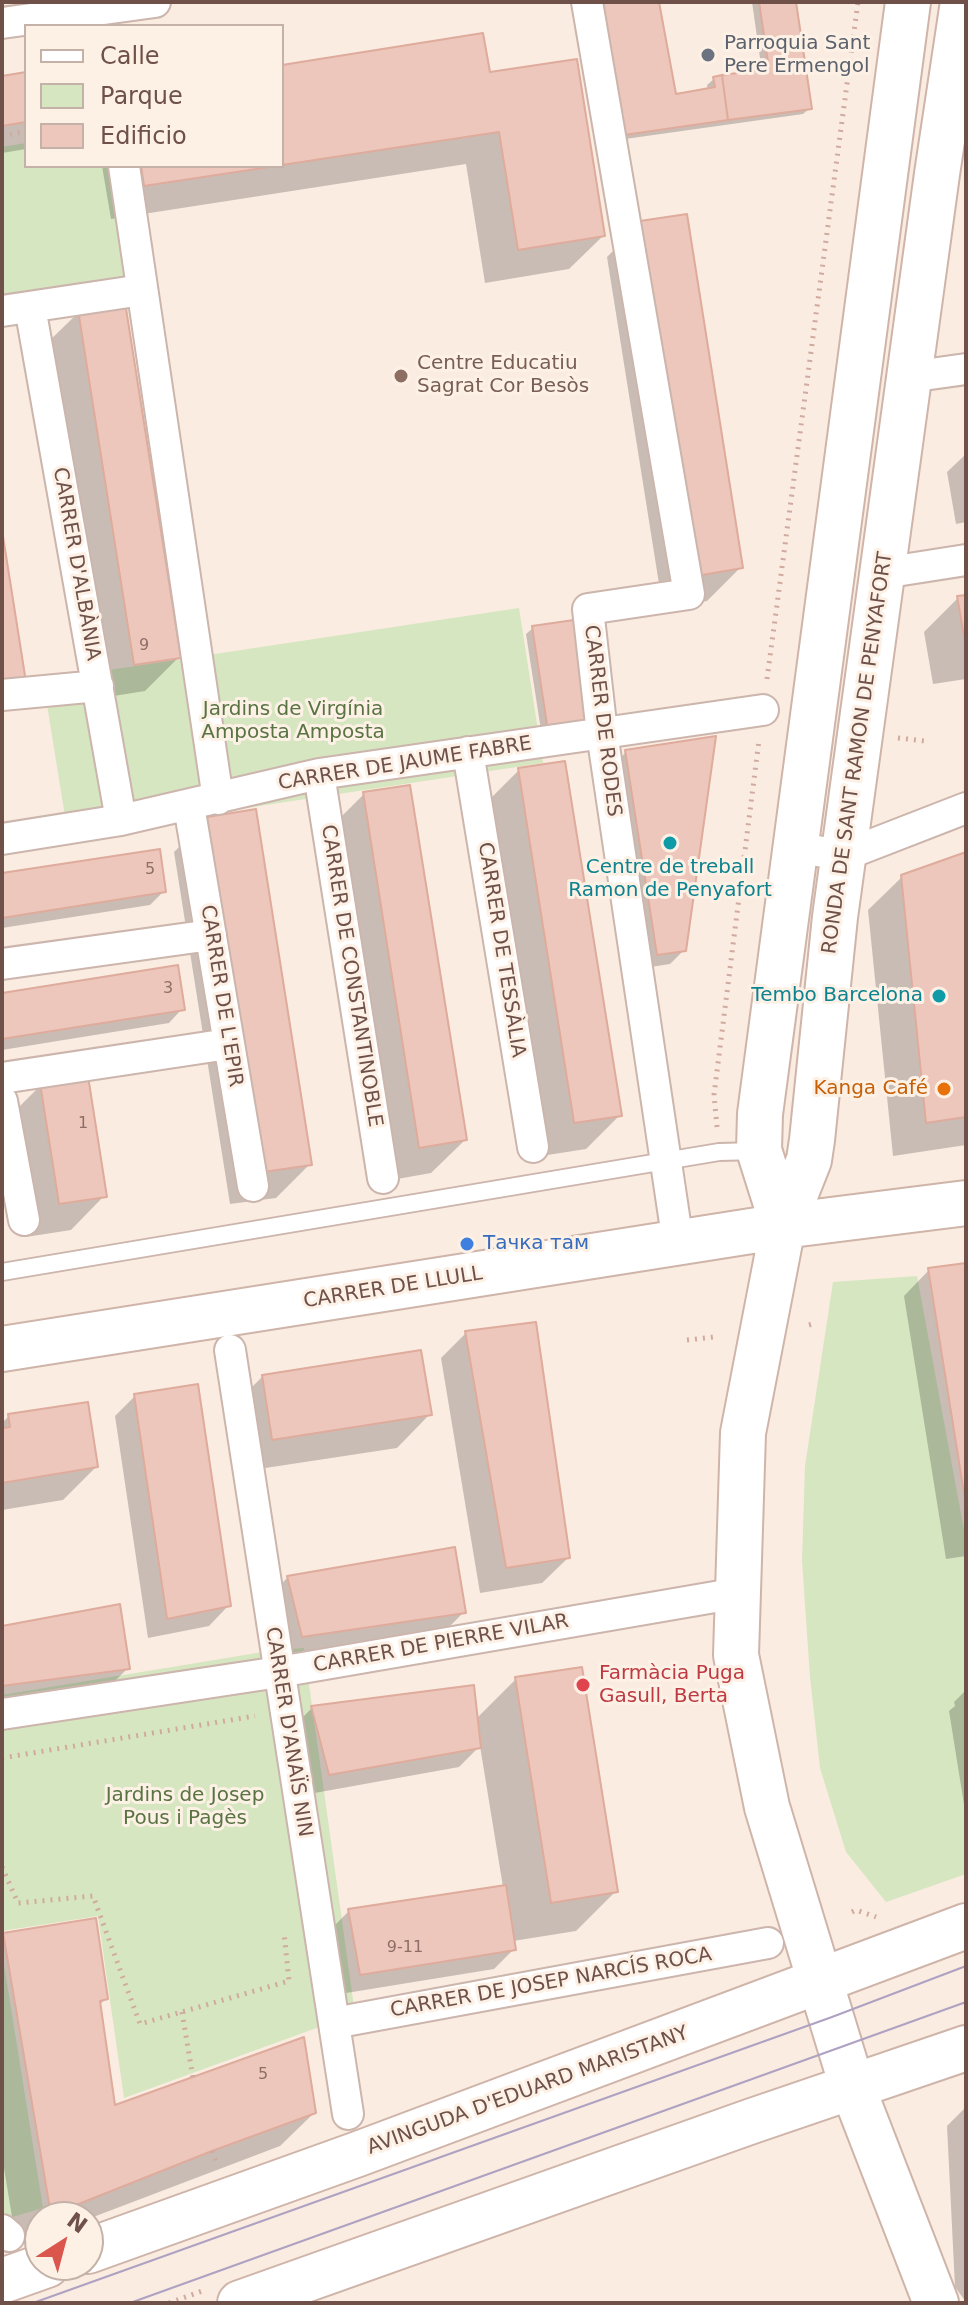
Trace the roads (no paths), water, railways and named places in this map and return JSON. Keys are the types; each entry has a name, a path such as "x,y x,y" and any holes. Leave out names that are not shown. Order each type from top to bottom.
{"main road":[{"path":"783,1226 759,1150 760,1114 908,2"},
{"name":"RONDA DE SANT RAMON DE PENYAFORT","path":"852,2086 767,1807 736,1655 743,1433 783,1226 809,1160 835,917 963,2"},
{"name":"CARRER DE LLULL","path":"2,1349 783,1226 966,1203"},
{"name":"AVINGUDA D'EDUARD MARISTANY","path":"104,2245 358,2154 966,1926"},
{"path":"240,2303 966,2048"},
{"path":"852,2086 936,2303"},
{"path":"2,2281 24,2273"}],"street":[{"path":"2,23 155,2"},
{"name":"CARRER DE RODES","path":"587,2 689,594 588,609 602,733 678,1243"},
{"path":"124,168 218,799"},
{"path":"16,309 142,290"},
{"name":"CARRER D'ALBÀNIA","path":"16,309 98,686 121,820"},
{"path":"909,377 966,369"},
{"path":"883,573 966,560"},
{"path":"2,695 98,686"},
{"name":"CARRER DE JAUME FABRE","path":"2,839 121,820 319,774 763,710"},
{"name":"CARRER DE TESSÀLIA","path":"468,752 533,1147"},
{"name":"CARRER DE CONSTANTINOBLE","path":"319,774 383,1178"},
{"name":"CARRER DE L'EPIR","path":"189,806 253,1186"},
{"path":"796,848 845,855 966,808"},
{"path":"2,964 211,935"},
{"path":"2,1078 228,1044"},
{"path":"2,1101 24,1220"},
{"name":"CARRER D'ANAÏS NIN","path":"230,1350 348,2114"},
{"name":"CARRER DE PIERRE VILAR","path":"2,1714 279,1672 738,1593"},
{"name":"CARRER DE JOSEP NARCÍS ROCA","path":"334,2023 768,1943"}],"lane":[{"path":"2,1272 719,1152 759,1150"}],"tram line":[{"path":"33,2303 832,2017 966,1966"},
{"path":"130,2303 966,2002"}],"place":[{"name":"Parroquia Sant Pere Ermengol","path":"708,55"},
{"name":"Centre Educatiu Sagrat Cor Besòs","path":"401,376"},
{"name":"Centre de treball Ramon de Penyafort","path":"670,843"},
{"name":"Tembo Barcelona","path":"939,996"},
{"name":"Kanga Café","path":"944,1089"},
{"name":"Тачка там","path":"467,1244"},
{"name":"Farmàcia Puga Gasull, Berta","path":"583,1685"}],"park label":[{"name":"Jardins de Virgínia Amposta Amposta","path":"293,722"},
{"name":"Jardins de Josep Pous i Pagès","path":"185,1808"}]}
